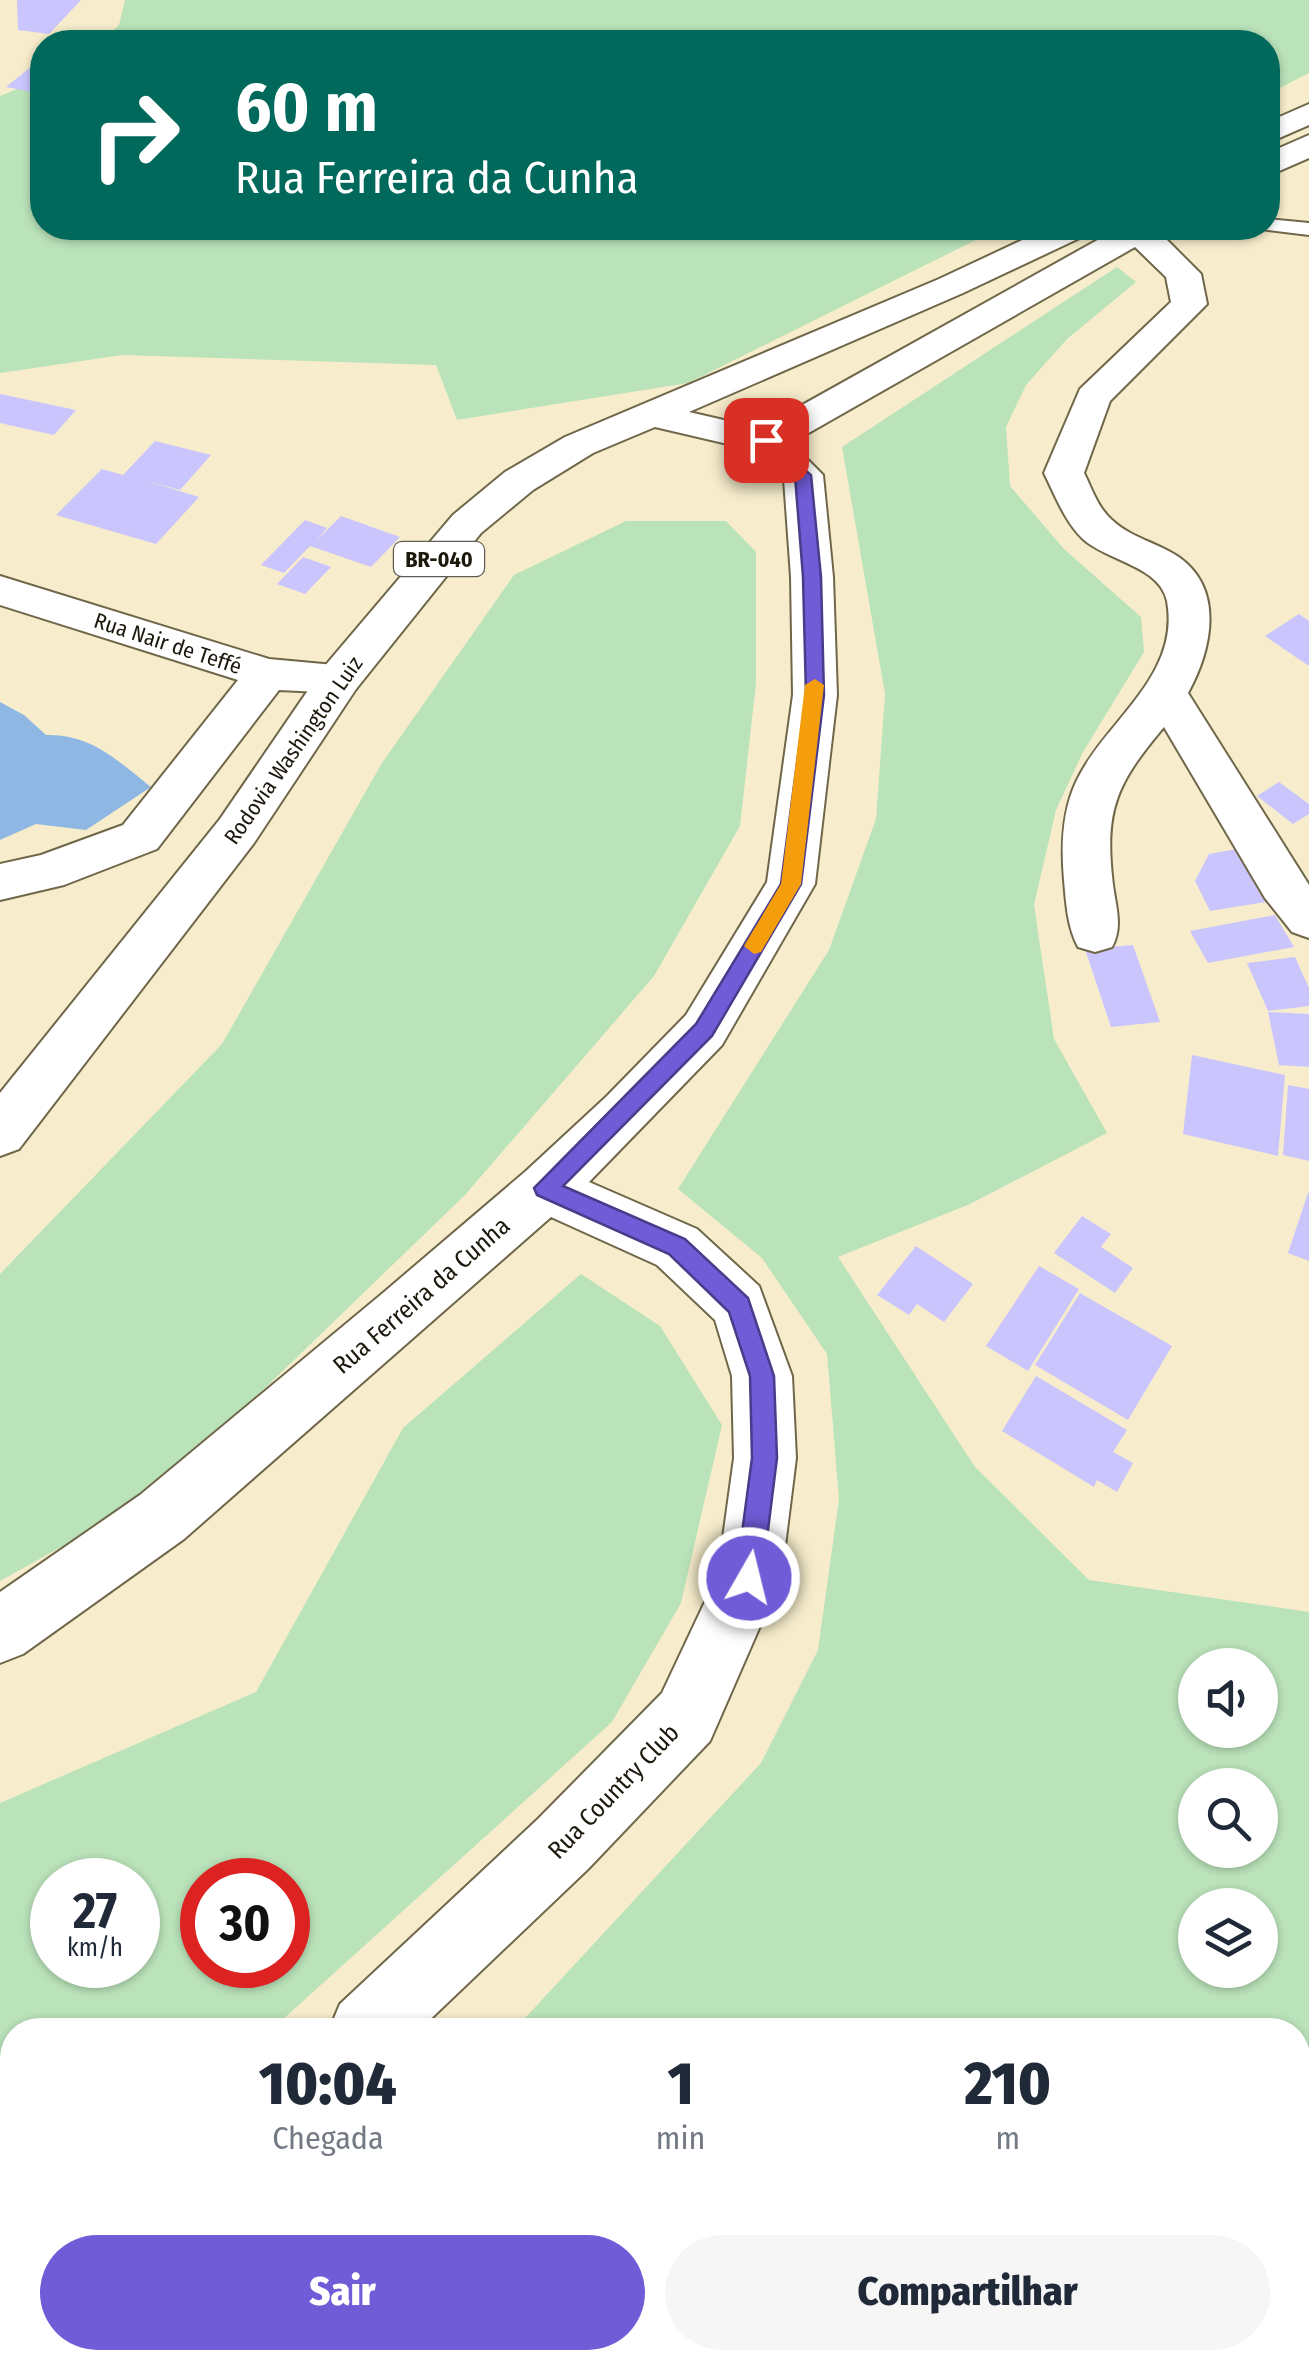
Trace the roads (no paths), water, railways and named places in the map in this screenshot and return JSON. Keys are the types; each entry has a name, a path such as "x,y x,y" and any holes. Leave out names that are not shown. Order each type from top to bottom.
{"main road":[{"path":"1280,133 1307,132"},
{"path":"1280,156 1307,132"},
{"name":"Rodovia Washington Luiz","path":"0,1133 237,831 340,678 468,524 519,481 580,445 951,286 1049,240"},
{"path":"654,415 766,440 1123,240"},
{"path":"1094,933 1086,824 1099,782 1130,734 1165,694 1185,643 1188,601 1178,579 1148,556 1104,535 1083,511 1064,472 1093,398 1189,304 1183,274 1152,240"},
{"name":"Rua Ferreira da Cunha","path":"0,1630 162,1517 545,1188 626,1112 704,1030 791,884 815,695 812,577 803,475 766,440"},
{"name":"Rua Nair de Teffé","path":"0,590 267,674 340,678"},
{"path":"0,882 48,872 140,837 267,674"},
{"path":"1165,694 1219,774 1255,846 1284,892 1309,919"},
{"name":"Rua Country Club","path":"379,2018 563,1844 686,1717 749,1578 764,1458 762,1376 739,1306 677,1247 545,1188"}],"lane":[{"path":"1280,226 1309,230"}],"water":[{"path":"0,702 24,715 46,735 77,739 103,751 151,787 86,830 36,824 0,840"}]}
